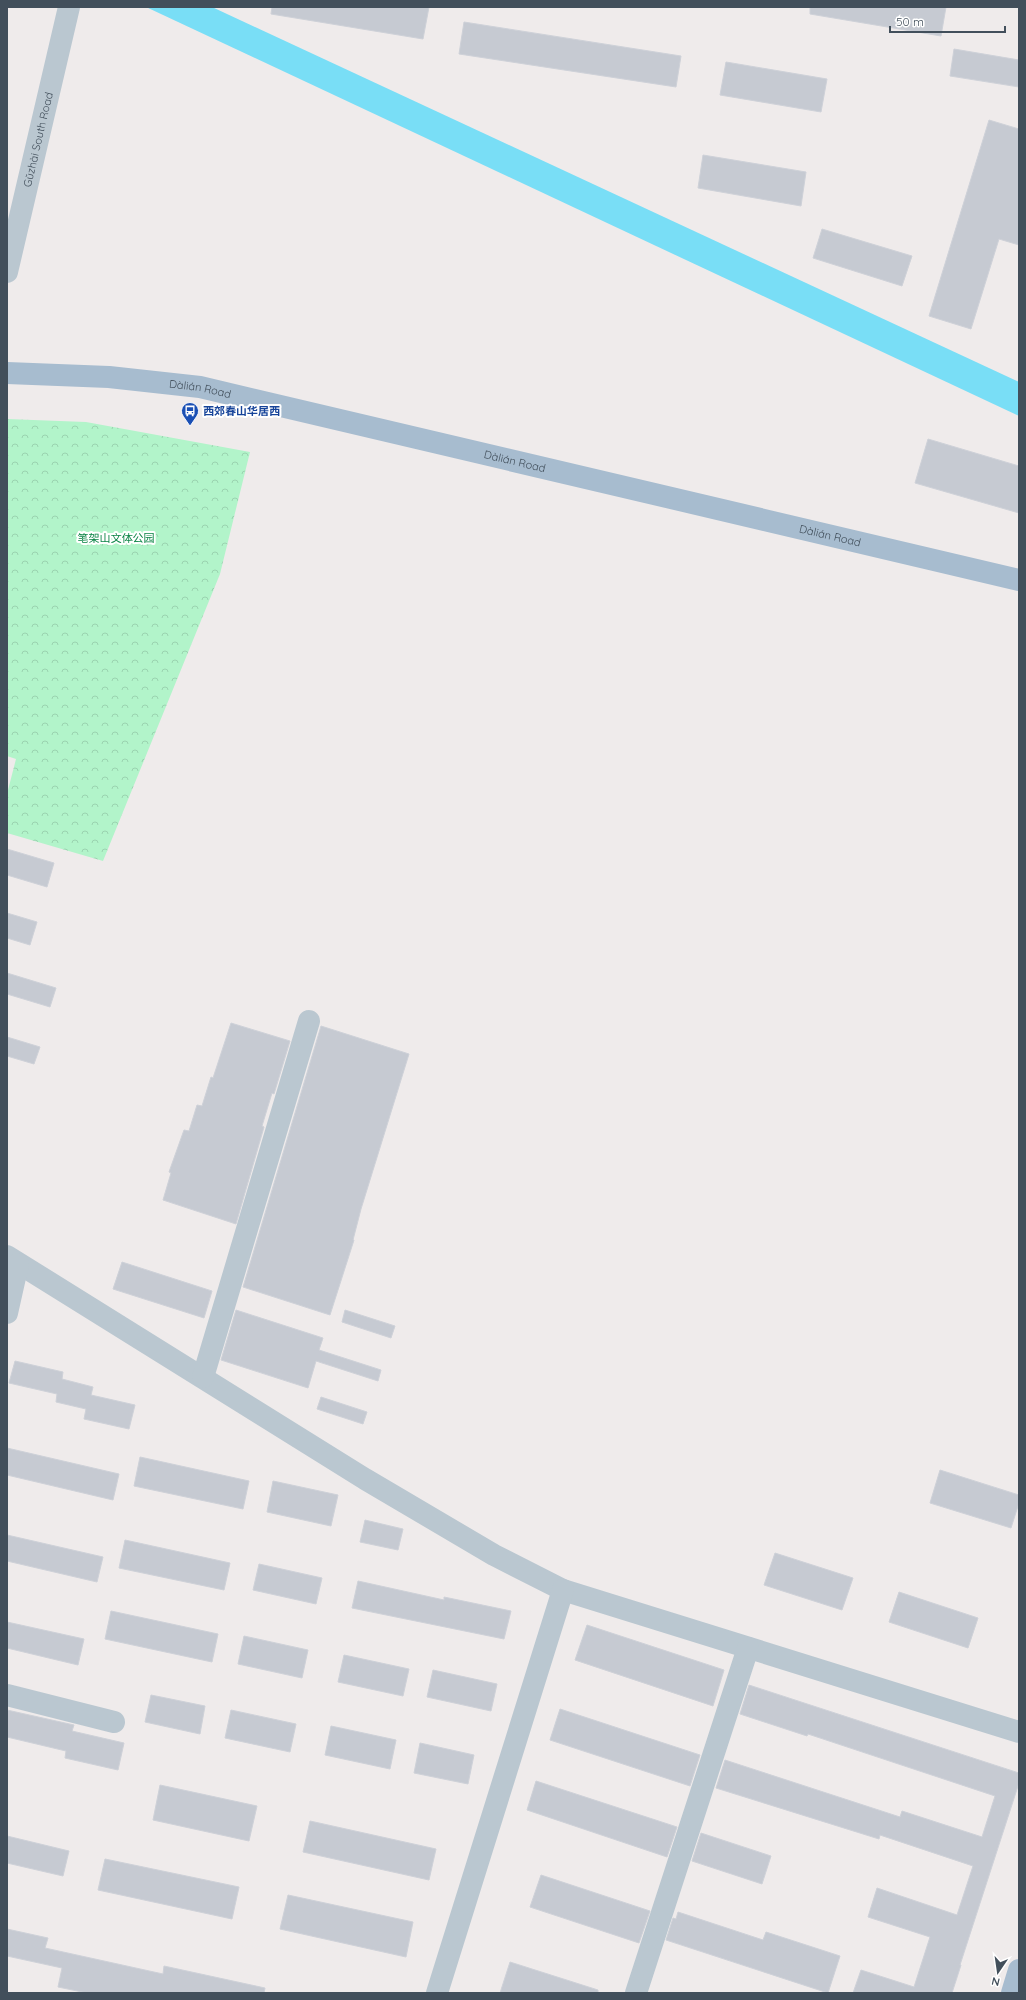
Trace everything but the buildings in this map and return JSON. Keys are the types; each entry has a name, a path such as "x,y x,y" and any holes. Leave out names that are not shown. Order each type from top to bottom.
{"main road":[{"name":"Dàlián Road","path":"7,373 109,377 200,386 1019,580"},
{"path":"1012,1993 1019,1970"}],"street":[{"name":"Gǔzhài South Road","path":"7,272 69,7"},
{"path":"203,1377 309,1021"},
{"path":"7,1313 13,1260 365,1479 494,1555 563,1590 1019,1732"},
{"path":"437,1993 563,1590"},
{"path":"636,1993 748,1648"},
{"path":"7,1695 114,1722"}],"green space":[{"name":"笔架山文体公园","path":"7,419 86,422 250,452 220,574 103,861 7,833 7,794 16,759 7,756"}],"water":[{"path":"146,7 212,7 1019,382 1019,416"}],"place":[{"name":"西郊春山华居西","path":"190,426"}]}
